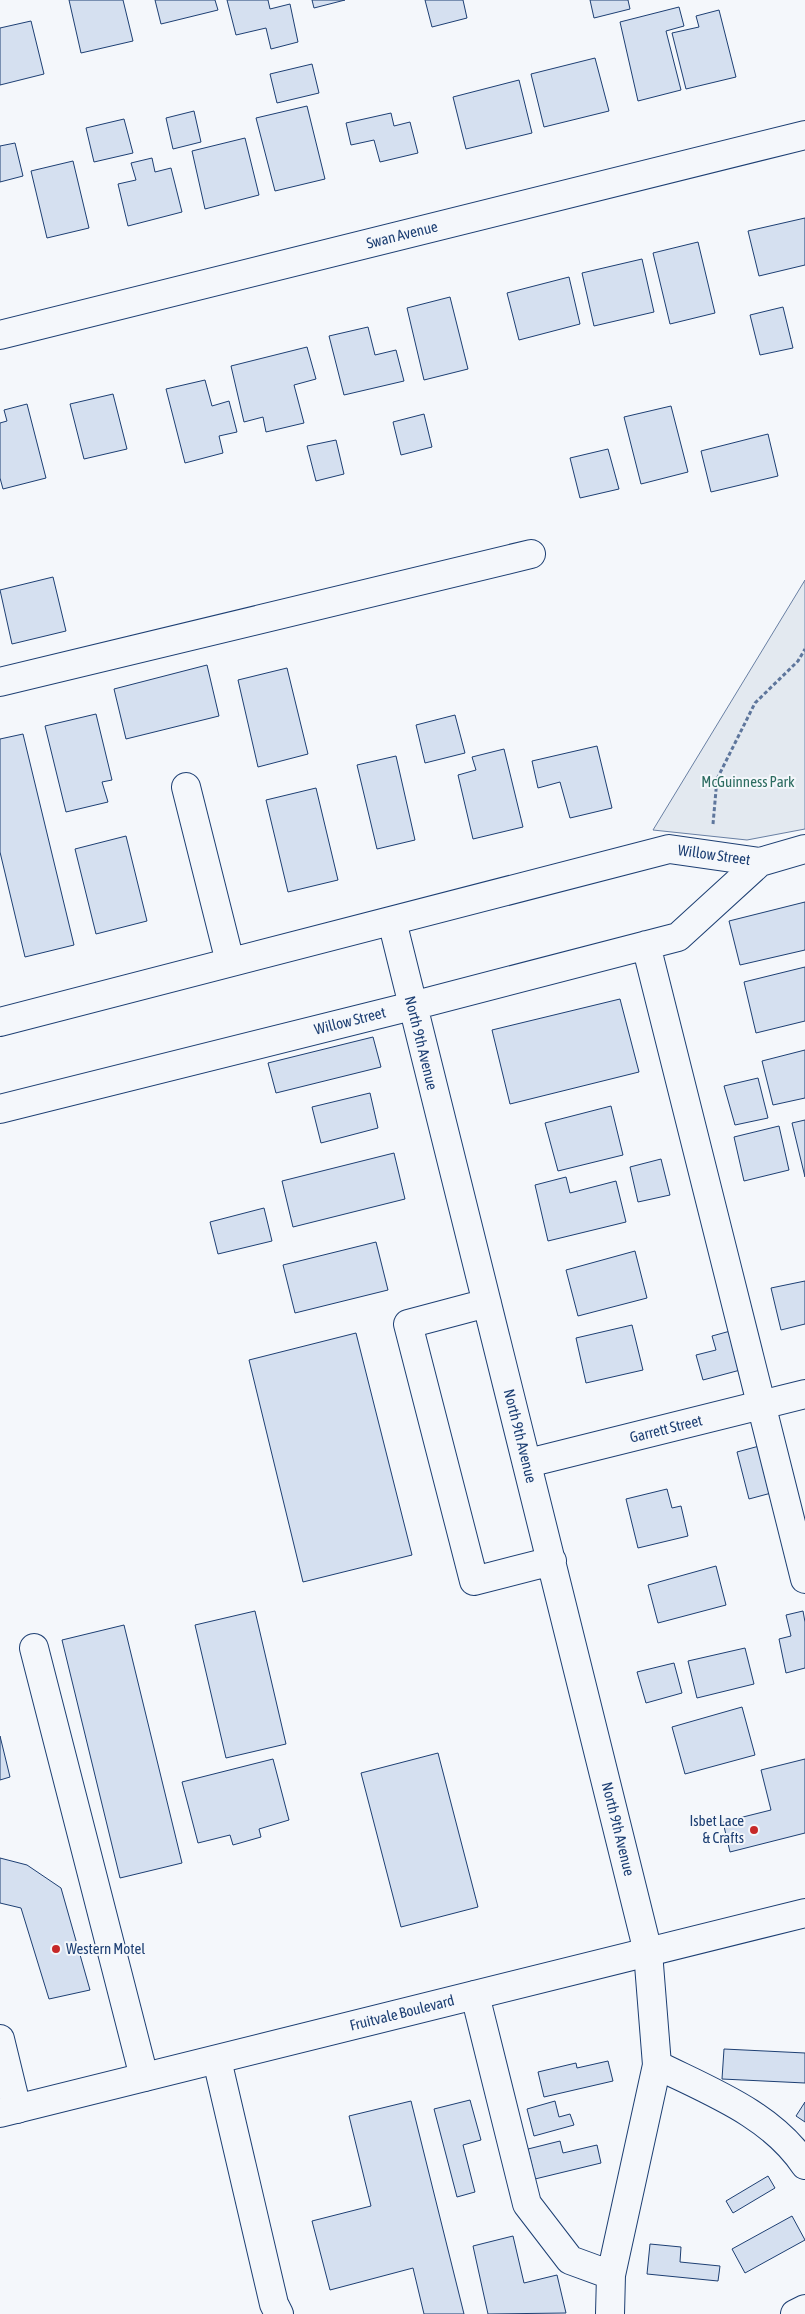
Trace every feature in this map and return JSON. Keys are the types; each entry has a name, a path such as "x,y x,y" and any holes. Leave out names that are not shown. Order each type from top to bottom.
{"street":[{"name":"Swan Avenue","path":"0,335 805,135"},
{"path":"0,682 531,554"},
{"path":"186,787 230,962"},
{"name":"Willow Street","path":"0,1022 669,849 760,862 805,849"},
{"name":"Willow Street","path":"0,1108 412,1006 678,937 760,862"},
{"name":"North 9th Avenue","path":"392,921 648,1952 656,2065 611,2274 610,2314"},
{"path":"646,945 805,1580"},
{"path":"487,1303 408,1324 410,1333 474,1581 552,1561"},
{"name":"Garrett Street","path":"528,1464 805,1394"},
{"path":"34,1648 144,2077"},
{"name":"Fruitvale Boulevard","path":"9,2111 805,1913"},
{"path":"475,1995 527,2204 570,2260 611,2274"},
{"path":"0,2039 9,2111"},
{"path":"217,2060 274,2304 279,2314"},
{"path":"656,2065 751,2112 797,2153 805,2164"},
{"path":"795,2314 805,2309"}],"path":[{"path":"710,855 717,779 755,703 798,660 805,649"}],"green space":[{"name":"McGuinness Park","path":"805,580 805,829 747,840 653,830"}],"building":[{"path":"69,0 123,0 133,41 81,53"},
{"path":"155,0 215,0 218,10 161,24"},
{"path":"227,0 268,0 270,9 290,4 298,42 271,49 266,28 236,35"},
{"path":"312,0 345,0 314,8"},
{"path":"425,0 463,0 467,18 432,27"},
{"path":"590,0 628,0 630,9 594,18"},
{"path":"679,7 684,26 666,31 681,90 638,101 620,22"},
{"path":"719,10 736,77 686,89 672,33 699,27 696,16"},
{"path":"31,21 44,74 0,85 0,28"},
{"path":"595,58 609,111 544,127 531,74"},
{"path":"312,64 319,93 277,103 270,74"},
{"path":"519,80 532,133 466,149 453,97"},
{"path":"307,106 325,179 275,191 256,118"},
{"path":"194,111 201,142 173,149 166,118"},
{"path":"391,113 394,126 410,122 418,153 380,162 374,140 351,145 346,123"},
{"path":"124,119 133,153 94,162 86,128"},
{"path":"245,138 259,195 205,209 192,151"},
{"path":"15,143 23,176 0,182 0,146"},
{"path":"152,158 155,172 171,168 182,212 128,226 118,184 136,180 131,163"},
{"path":"73,161 89,228 47,238 31,171"},
{"path":"805,218 805,265 759,276 748,231"},
{"path":"698,242 715,313 670,324 653,253"},
{"path":"642,259 654,312 594,326 582,273"},
{"path":"569,277 580,324 519,340 507,293"},
{"path":"450,297 468,369 424,380 407,308"},
{"path":"783,307 793,348 760,355 750,315"},
{"path":"368,327 375,355 396,350 404,381 344,395 329,336"},
{"path":"307,347 316,379 294,385 304,423 266,432 263,417 244,422 231,366"},
{"path":"205,380 212,406 229,401 237,432 219,436 223,453 185,463 166,389"},
{"path":"113,394 127,449 84,459 70,404"},
{"path":"27,404 46,478 3,489 0,478 0,423 7,421 4,410"},
{"path":"671,406 688,472 641,484 624,417"},
{"path":"424,414 432,447 401,455 393,422"},
{"path":"768,434 778,476 711,492 701,451"},
{"path":"336,440 344,474 316,481 307,446"},
{"path":"608,449 619,489 580,498 570,458"},
{"path":"53,577 66,631 12,644 0,590"},
{"path":"207,665 219,716 126,739 114,689"},
{"path":"287,668 308,754 258,767 238,680"},
{"path":"96,714 112,780 102,782 108,802 66,812 45,726"},
{"path":"455,715 465,753 425,763 416,725"},
{"path":"23,734 74,945 25,957 0,852 0,739"},
{"path":"597,746 612,808 570,818 560,782 538,788 532,761"},
{"path":"504,749 523,827 473,839 458,775 476,770 472,757"},
{"path":"396,756 415,840 377,849 357,765"},
{"path":"316,788 338,880 288,892 266,800"},
{"path":"126,836 147,921 96,934 75,849"},
{"path":"805,902 805,950 740,965 729,921"},
{"path":"805,967 805,1021 756,1033 744,982"},
{"path":"620,999 639,1072 510,1104 492,1030"},
{"path":"373,1037 381,1067 276,1093 268,1063"},
{"path":"805,1050 805,1098 773,1105 762,1061"},
{"path":"758,1078 768,1118 735,1125 724,1086"},
{"path":"370,1093 378,1128 321,1143 312,1107"},
{"path":"611,1106 623,1155 558,1171 545,1123"},
{"path":"805,1120 805,1177 792,1123"},
{"path":"779,1126 789,1170 744,1181 734,1137"},
{"path":"394,1153 405,1199 293,1227 282,1181"},
{"path":"661,1159 670,1195 638,1202 630,1167"},
{"path":"566,1177 570,1193 616,1181 626,1222 548,1241 535,1185"},
{"path":"264,1208 272,1241 218,1254 210,1222"},
{"path":"376,1242 388,1290 295,1313 283,1265"},
{"path":"635,1251 647,1298 578,1316 566,1270"},
{"path":"805,1281 805,1324 781,1330 771,1288"},
{"path":"632,1325 643,1370 586,1383 576,1338"},
{"path":"734,1330 744,1369 703,1380 696,1355 716,1350 712,1336"},
{"path":"356,1333 412,1555 303,1582 249,1360"},
{"path":"763,1445 775,1492 749,1499 737,1452"},
{"path":"667,1489 672,1508 681,1506 688,1536 638,1548 626,1499"},
{"path":"716,1566 726,1605 658,1623 648,1585"},
{"path":"255,1611 286,1744 226,1758 195,1625"},
{"path":"803,1611 805,1622 805,1668 786,1673 779,1639 791,1636 786,1615"},
{"path":"124,1625 182,1863 120,1878 62,1640"},
{"path":"745,1648 754,1684 697,1698 688,1661"},
{"path":"674,1663 682,1693 646,1703 637,1672"},
{"path":"742,1707 755,1755 685,1774 672,1727"},
{"path":"0,1736 10,1777 0,1780"},
{"path":"438,1753 478,1907 401,1927 361,1773"},
{"path":"273,1759 289,1820 259,1829 261,1837 233,1845 230,1835 198,1843 182,1782"},
{"path":"805,1759 805,1833 730,1852 723,1822 771,1810 761,1770"},
{"name":"Western Motel","path":"0,1858 27,1865 61,1888 90,1990 49,1999 21,1908 0,1903"},
{"path":"724,2049 805,2053 805,2083 722,2079"},
{"path":"608,2061 613,2081 544,2097 538,2072 576,2063 577,2068"},
{"path":"470,2100 481,2140 463,2145 475,2192 457,2197 434,2109"},
{"path":"411,2101 464,2314 424,2314 413,2268 330,2290 312,2221 371,2206 349,2116"},
{"path":"555,2101 559,2117 570,2114 574,2125 534,2136 527,2109"},
{"path":"805,2102 805,2122 796,2116"},
{"path":"560,2141 563,2153 597,2145 601,2163 535,2179 528,2149"},
{"path":"768,2176 775,2188 733,2213 726,2201"},
{"path":"792,2216 805,2240 745,2273 732,2249"},
{"path":"513,2236 524,2283 557,2275 566,2313 488,2314 473,2246"},
{"path":"650,2244 681,2247 680,2262 720,2266 718,2281 647,2274"}],"place":[{"name":"Isbet Lace & Crafts","path":"754,1830"},
{"name":"Western Motel","path":"56,1949"}]}
